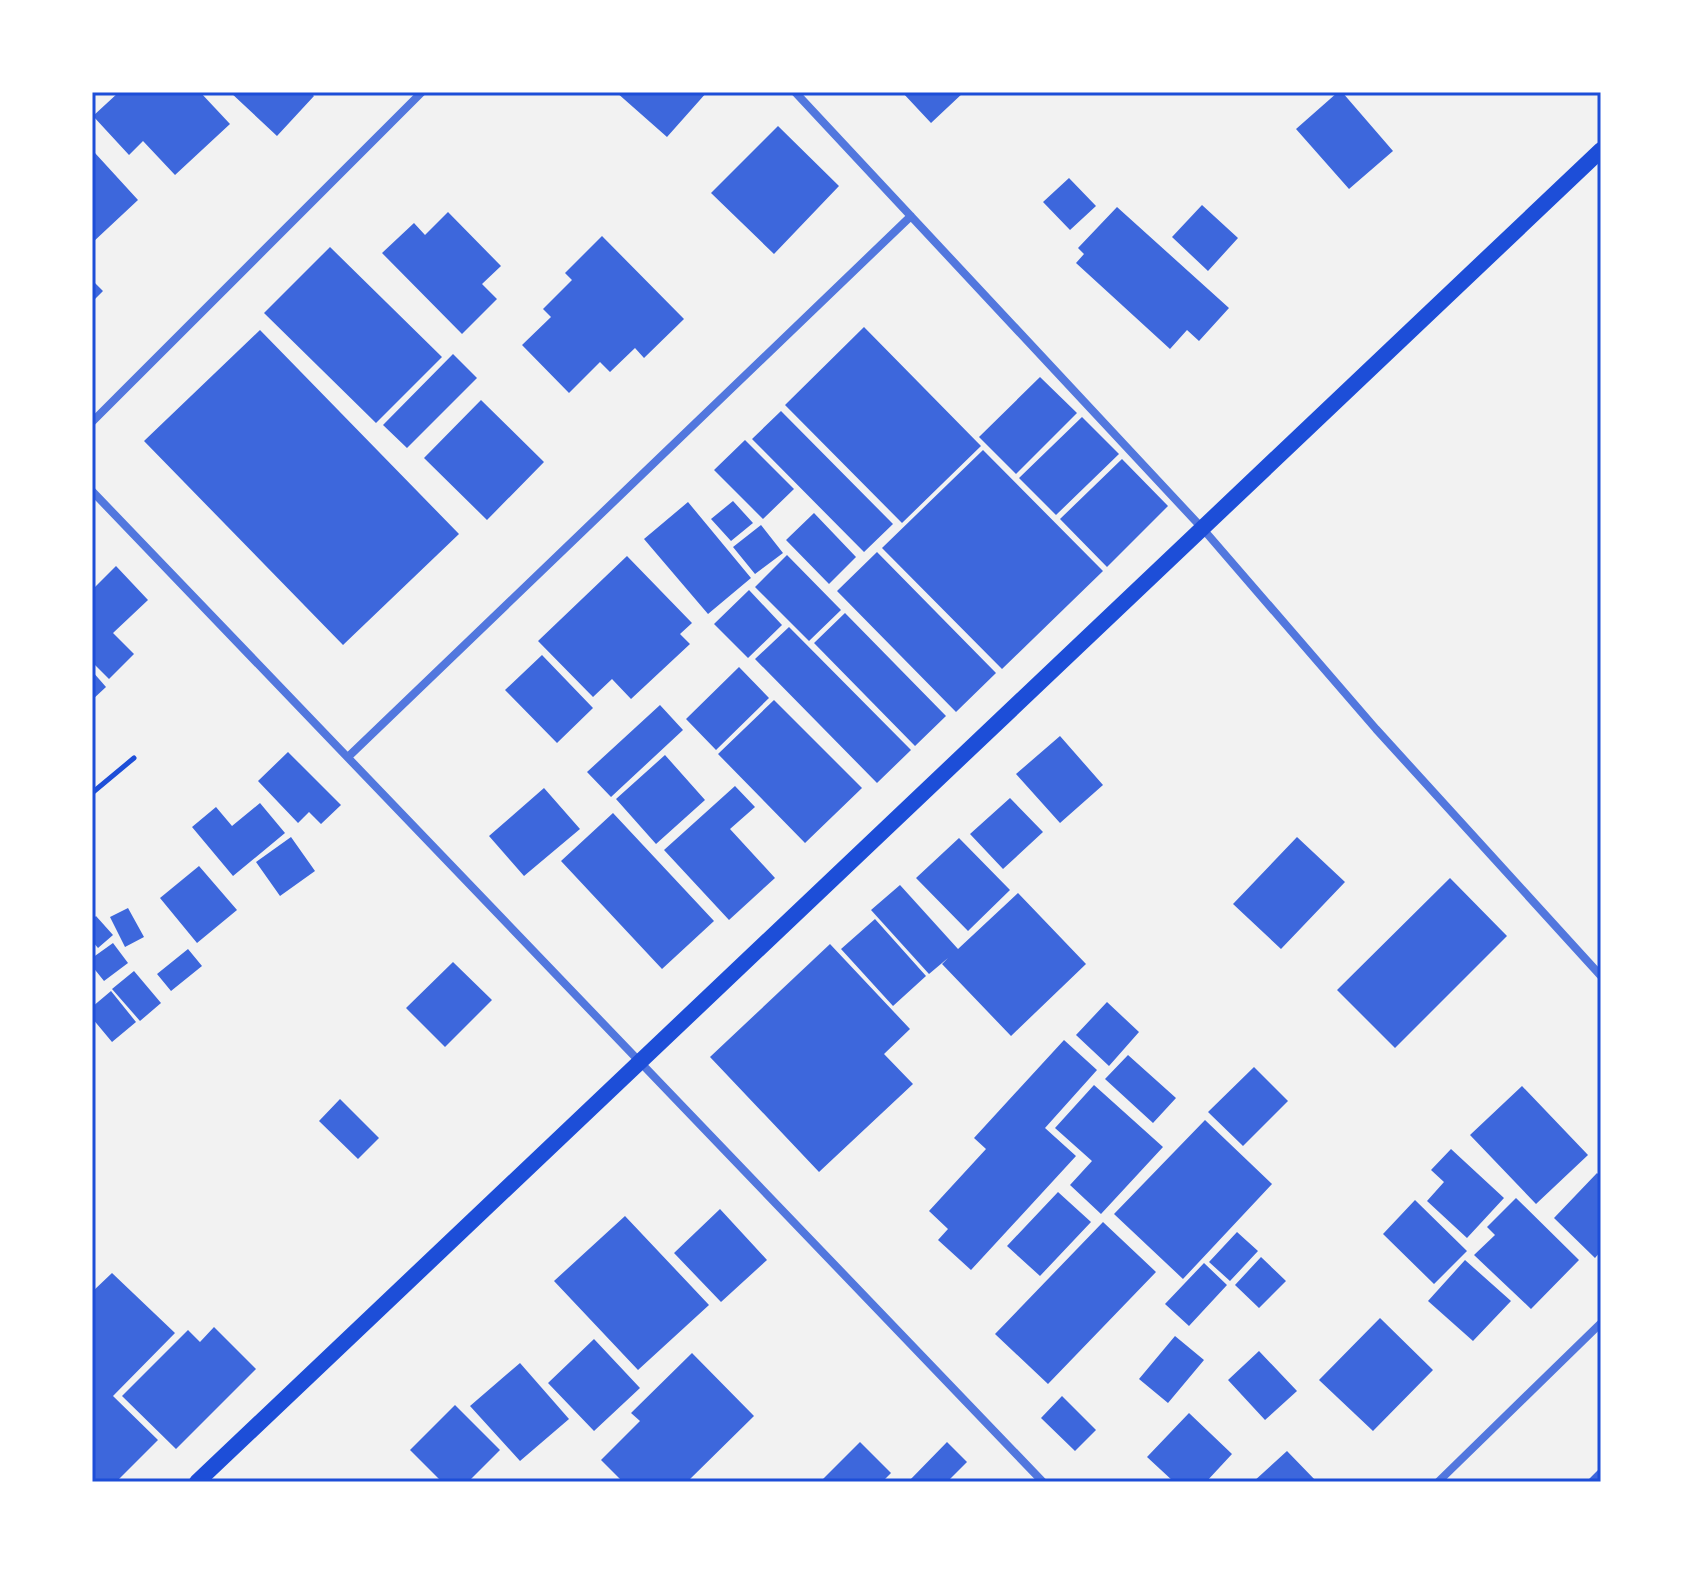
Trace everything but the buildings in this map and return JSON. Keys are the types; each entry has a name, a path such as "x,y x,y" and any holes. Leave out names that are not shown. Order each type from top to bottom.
{"main road":[{"path":"197,1482 1601,150"}],"street":[{"path":"92,422 422,92"},
{"path":"795,92 1203,529 1376,729 1601,976"},
{"path":"348,757 911,216"},
{"path":"92,491 1043,1482"},
{"path":"1438,1482 1601,1323"}],"path":[{"path":"92,793 134,758"}]}
